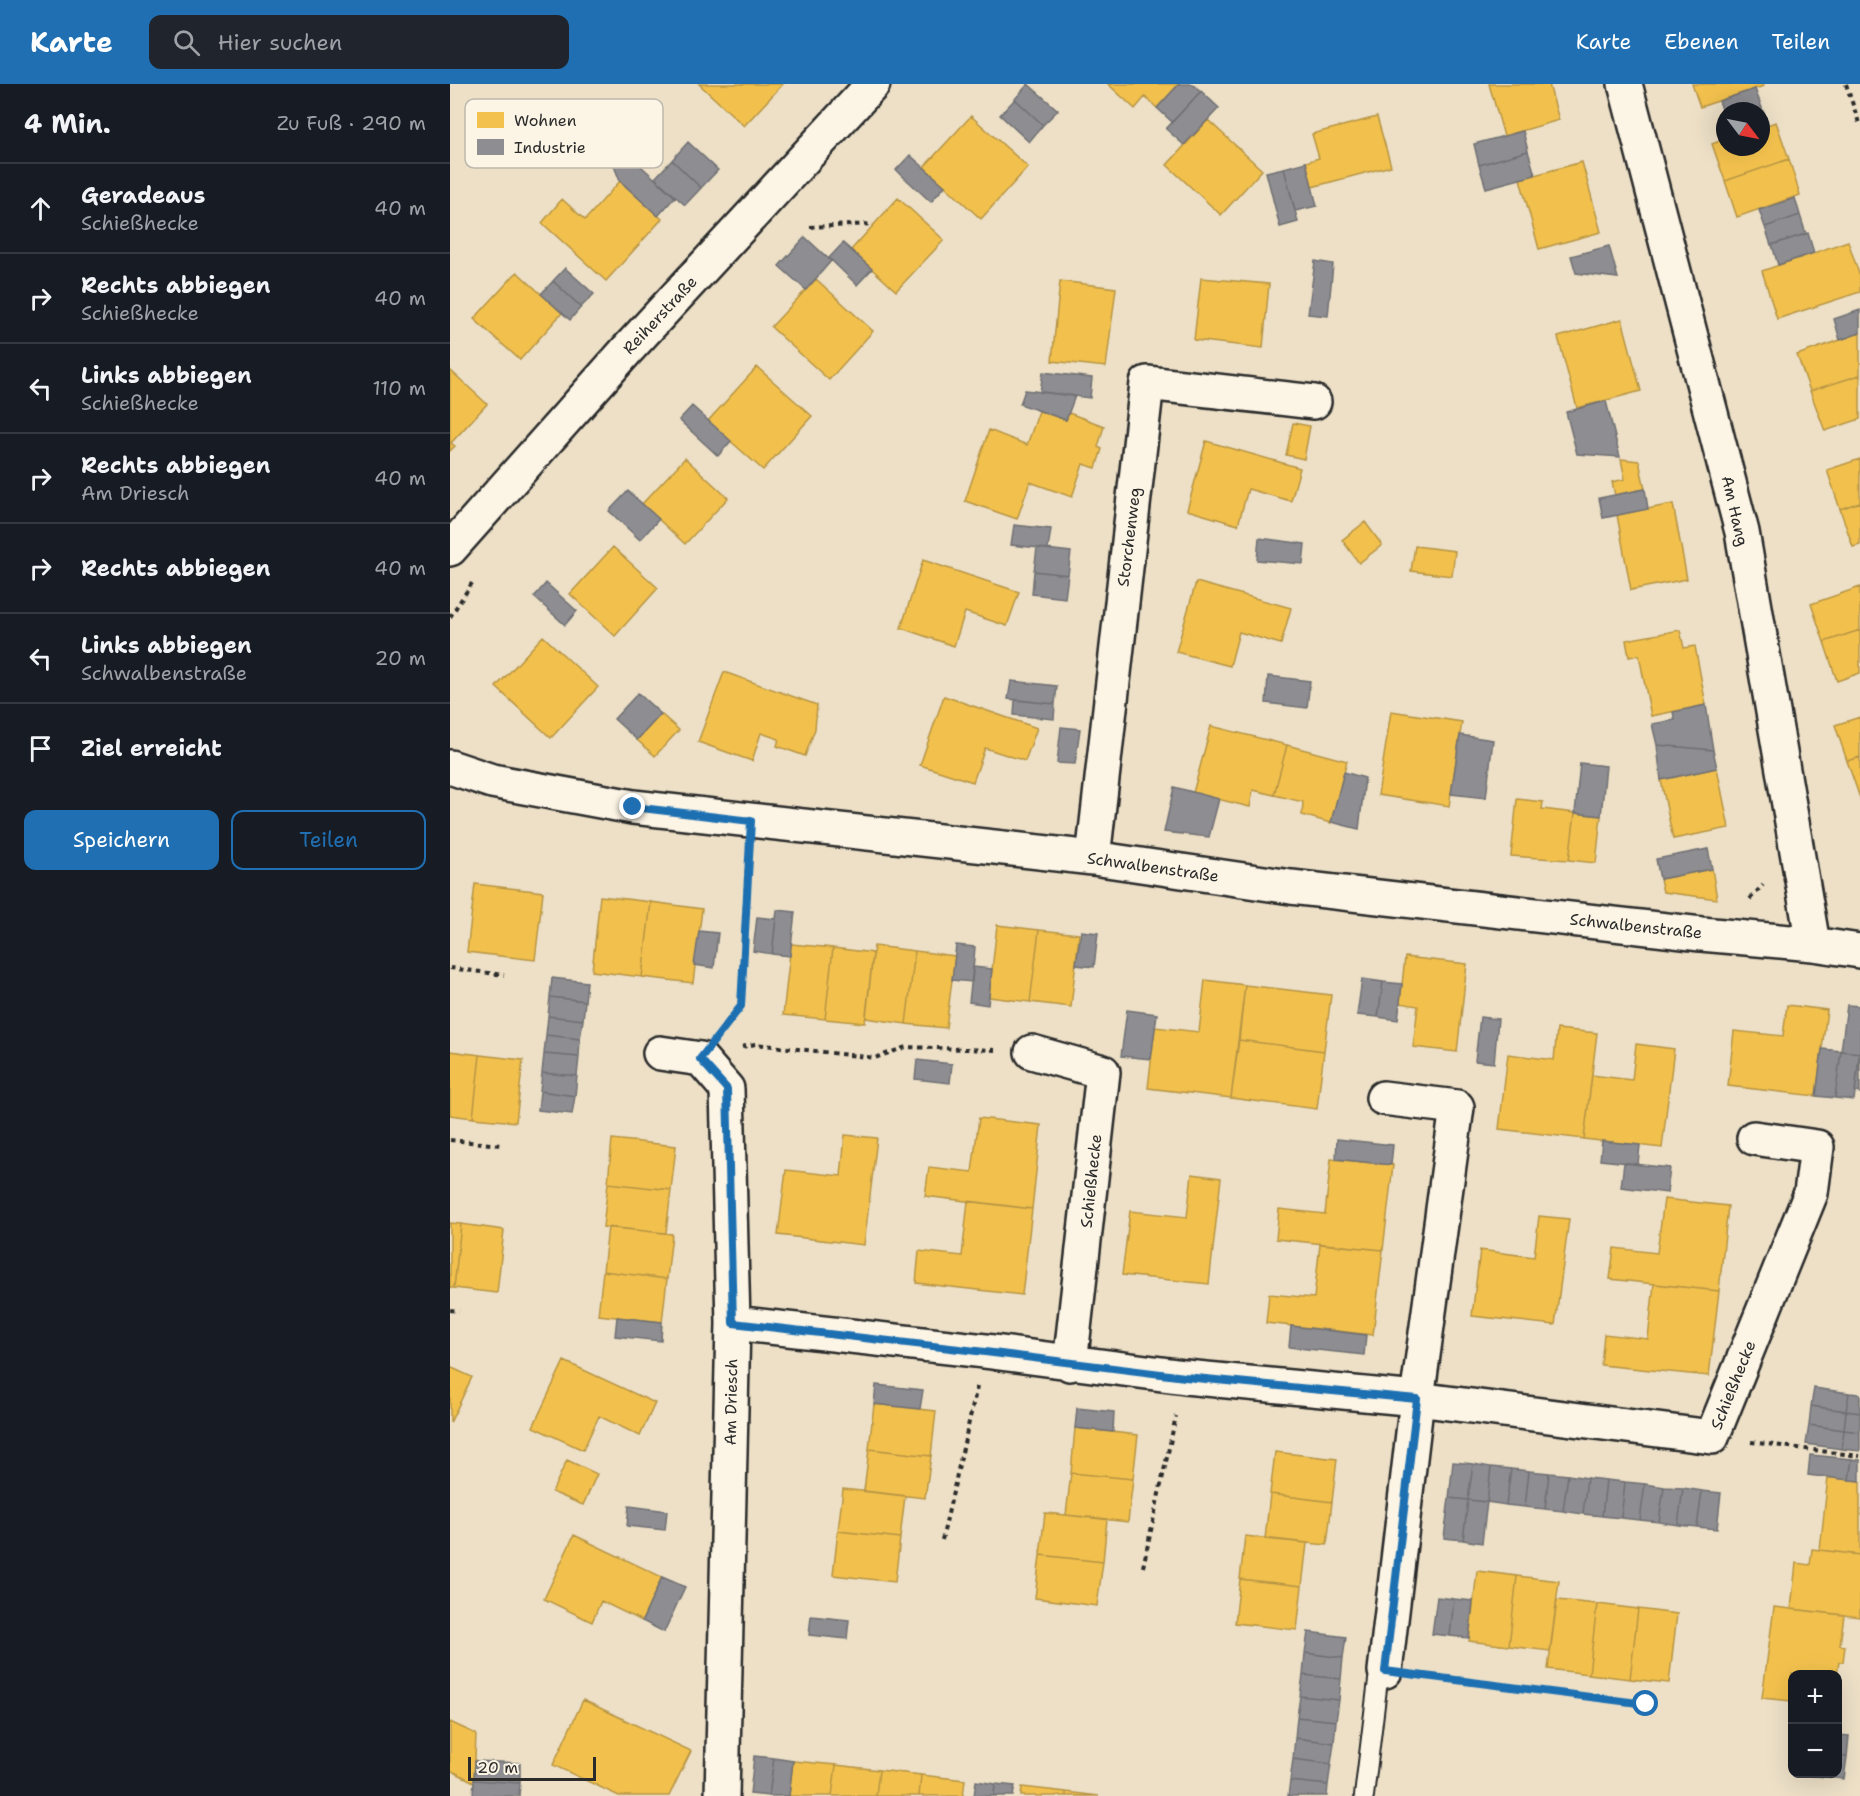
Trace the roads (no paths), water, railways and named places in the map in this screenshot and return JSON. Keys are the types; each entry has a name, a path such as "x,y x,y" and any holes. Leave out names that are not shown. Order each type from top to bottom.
{"street":[{"name":"Reiherstraße","path":"450,549 627,350 873,84"},
{"name":"Am Hang","path":"1626,84 1742,532 1814,944"},
{"name":"Storchenweg","path":"1093,858 1147,383 1314,402"},
{"name":"Schwalbenstraße","path":"450,767 492,781 633,807 1093,858 1291,887 1701,934 1814,944 1860,951"},
{"name":"Schießhecke","path":"1032,1052 1103,1072 1070,1364"},
{"name":"Am Driesch","path":"660,1053 700,1059 727,1089 733,1323 722,1796"},
{"path":"1383,1098 1456,1107 1417,1399 1385,1671"},
{"name":"Schießhecke","path":"733,1323 1185,1377 1417,1399 1712,1437 1812,1193 1817,1147 1754,1138"}],"lane":[{"path":"1364,1796 1378,1680 1385,1671"}]}
